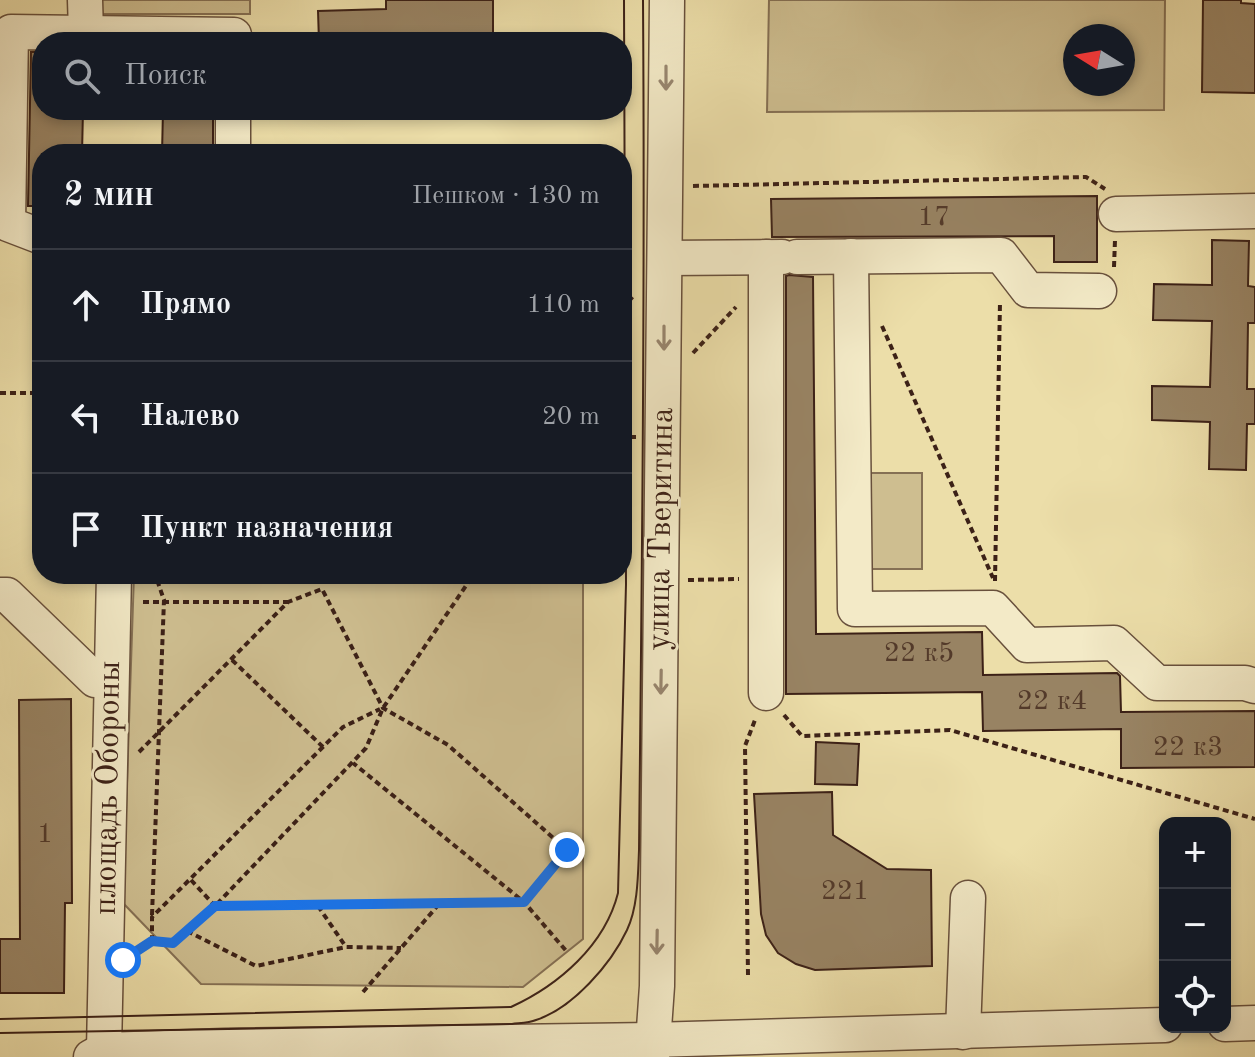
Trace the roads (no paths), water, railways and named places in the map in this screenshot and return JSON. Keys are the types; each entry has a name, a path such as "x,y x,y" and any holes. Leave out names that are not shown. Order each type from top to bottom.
{"street":[{"name":"улица Тверитина","path":"652,1048 657,986 667,0"},
{"path":"32,233 8,224 6,32 86,16 211,32"},
{"path":"233,120 233,144"},
{"path":"1117,202 1255,211"},
{"path":"665,258 1001,255 1028,290 1099,291"},
{"path":"851,256 855,609 993,608 1027,645 1114,643 1157,683 1245,683 1255,686"},
{"path":"766,693 766,578 782,257"},
{"name":"площадь Обороны","path":"97,1054 109,782 113,589"},
{"path":"0,595 7,595 95,680"},
{"path":"963,1032 968,898"},
{"path":"1231,1024 1255,1023"},
{"path":"97,1054 652,1048 963,1032 1068,1042 1159,1026"}],"tram line":[{"path":"624,0 624,32"},
{"path":"0,1033 527,1022 550,1014 577,995 601,970 620,943 633,911 639,850 643,0"},
{"path":"624,120 624,144"},
{"path":"0,1019 511,1007 546,987 563,975 591,946 603,930 618,893 626,584"}]}
